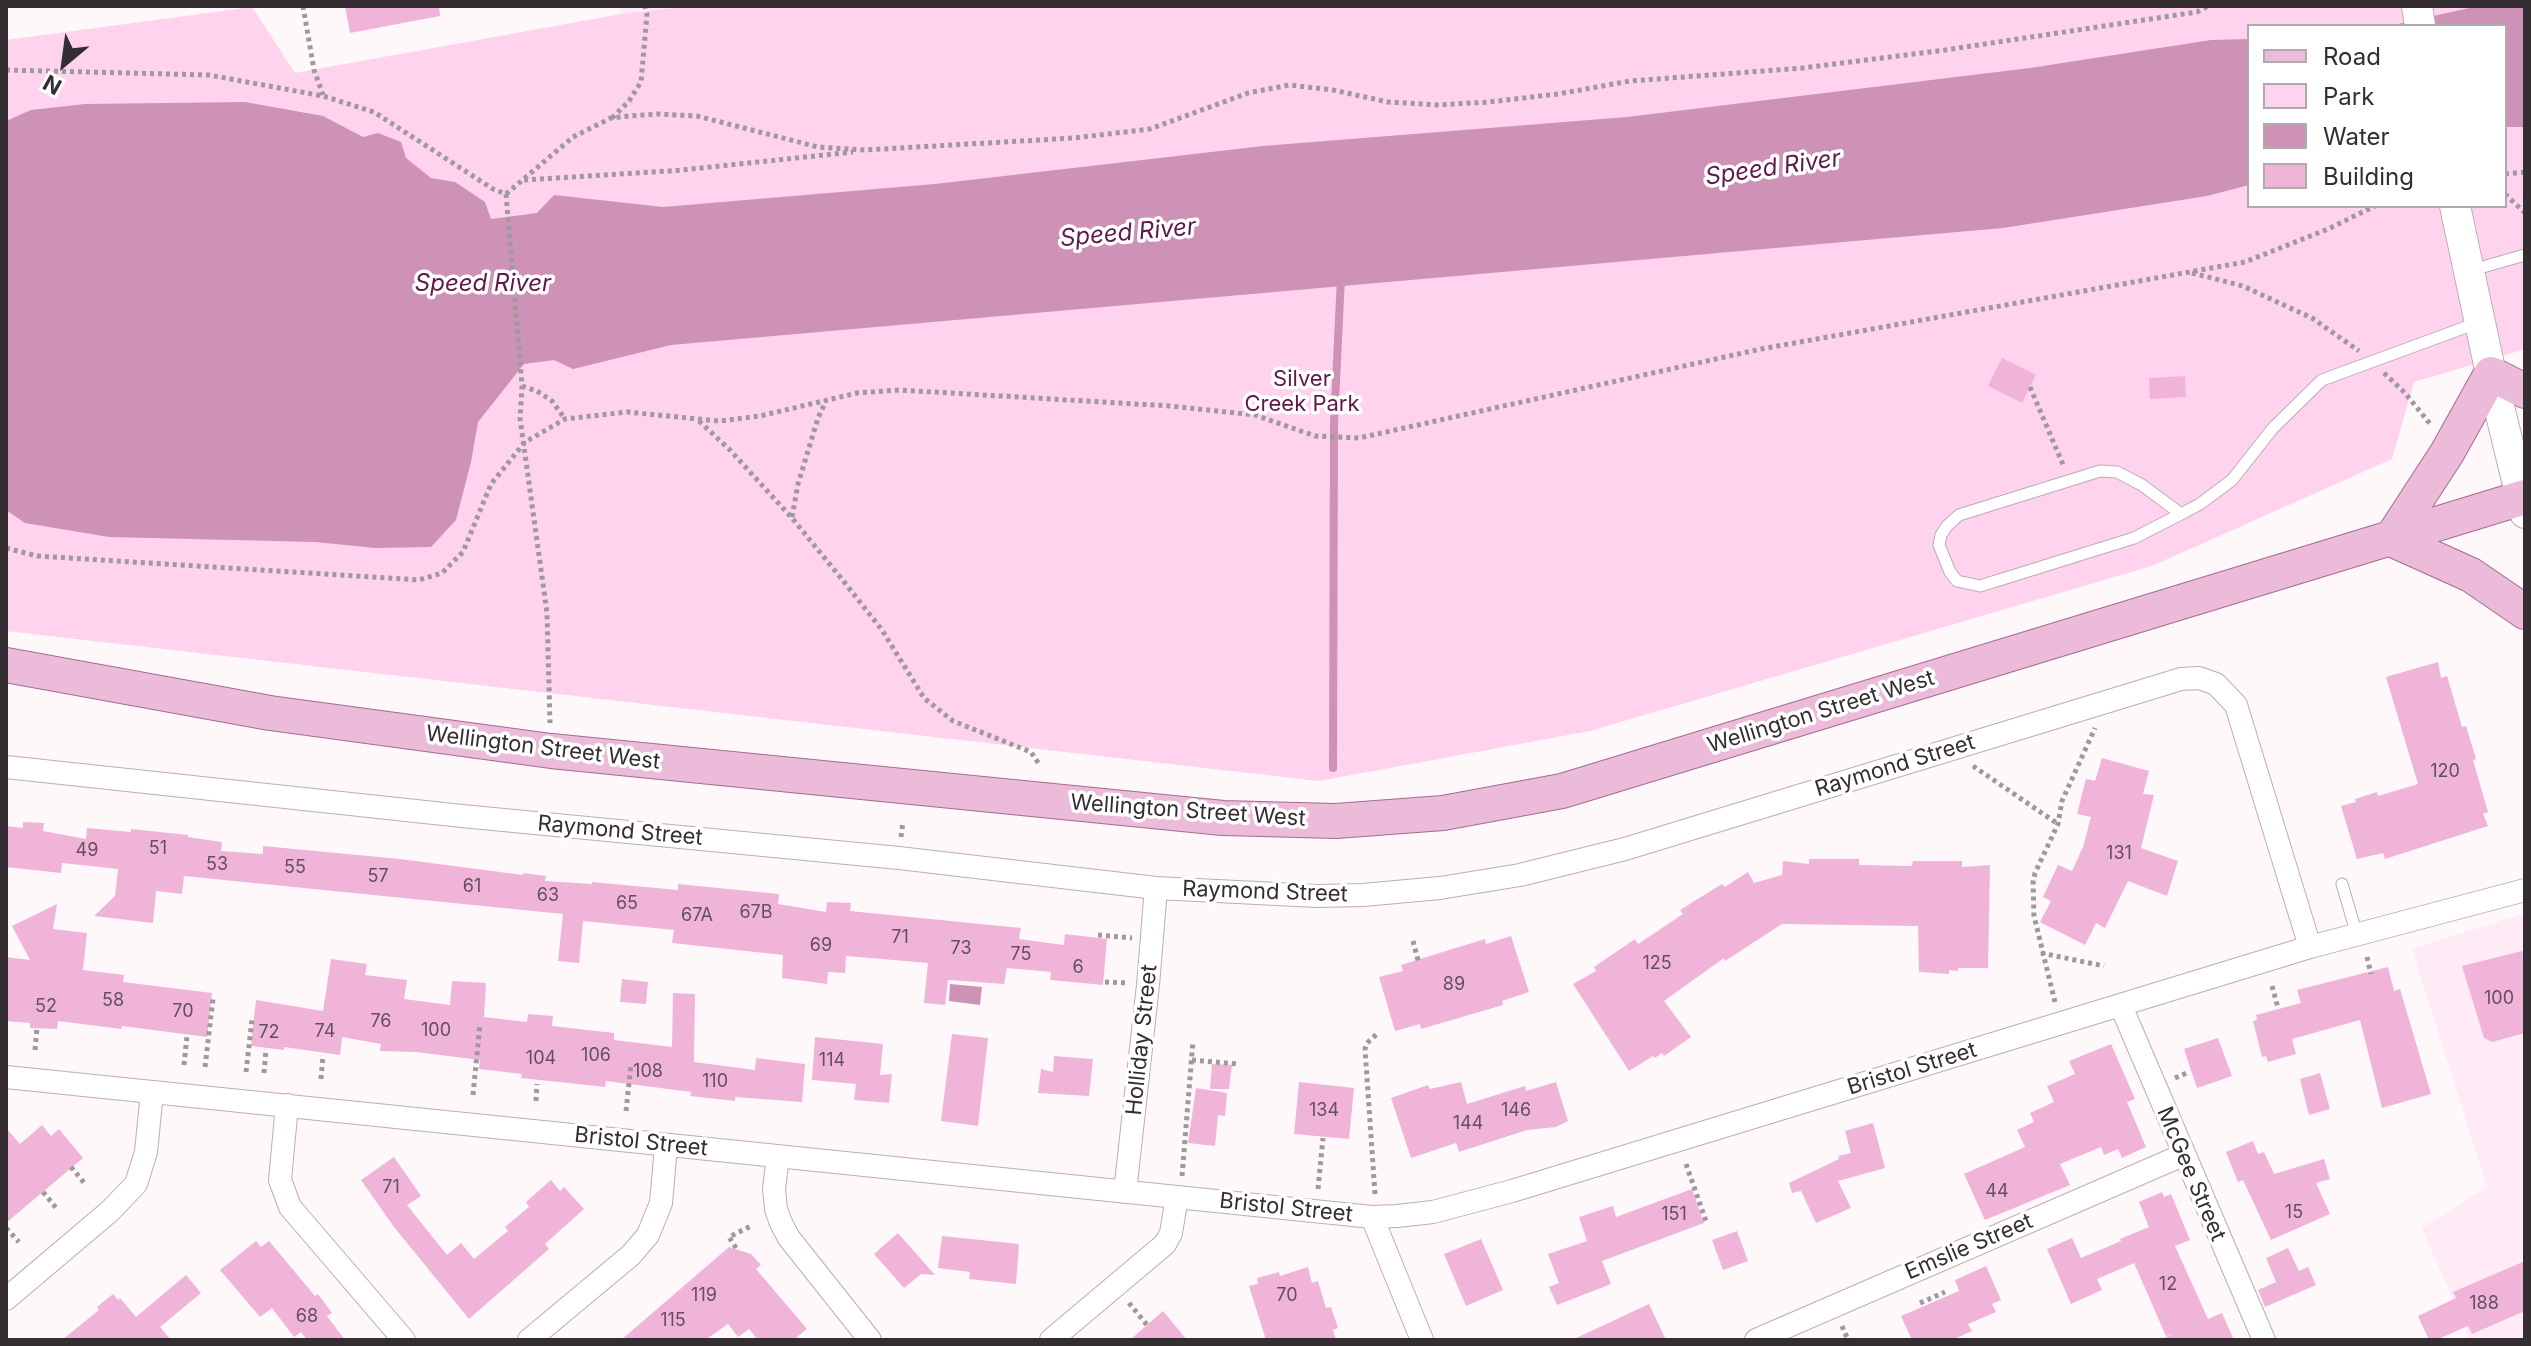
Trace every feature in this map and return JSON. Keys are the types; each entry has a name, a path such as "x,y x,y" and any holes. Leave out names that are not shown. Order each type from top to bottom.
{"main road":[{"path":"2455,208 2491,374 2524,503"},
{"path":"2491,374 2525,391"},
{"path":"2491,374 2447,453 2391,539 2471,575 2525,612"},
{"name":"Wellington Street West","path":"6,665 270,713 551,751 1223,818 1336,821 1443,813 1562,791 2391,539 2524,503"}],"street":[{"name":"Raymond Street","path":"6,767 462,816 899,858 1156,888 1318,896 1363,895 1440,888 1520,875 1625,849 2107,701 2181,679 2199,678 2216,684 2236,705 2310,947"},
{"name":"Holliday Street","path":"1125,1192 1156,888"},
{"name":"Bristol Street","path":"6,1077 1125,1192 1180,1187 1433,1212 1512,1191 2310,947 2525,890"},
{"name":"McGee Street","path":"2121,1006 2264,1340"},
{"path":"6,1299 110,1211 136,1184 146,1152 152,1092"},
{"path":"287,1105 280,1180 290,1207 404,1340"},
{"path":"529,1340 631,1255 648,1235 661,1203 666,1146"},
{"name":"Emslie Street","path":"1756,1340 2183,1155"},
{"path":"778,1156 774,1189 781,1223 789,1238 870,1340"},
{"path":"1051,1340 1165,1244 1171,1233 1180,1187"},
{"path":"1373,1206 1422,1340"}],"lane":[{"path":"2469,270 2525,255"},
{"path":"2181,514 2142,485 2117,472 2100,471 1959,515 1941,535 1939,545 1957,581 1980,586 2112,547 2181,514 2200,504 2232,480 2273,428 2322,380 2480,322"},
{"path":"2342,884 2357,935"}],"path":[{"path":"303,6 314,70 323,96"},
{"path":"611,118 629,101 641,82 647,14 645,6"},
{"path":"523,180 682,170 865,150 1130,133 1171,123 1248,93 1289,85 1333,90 1388,102 1439,105 1489,102 1630,81 1803,68 1945,50 2197,12 2208,6"},
{"path":"6,70 209,75 323,96 374,112 493,189 506,194"},
{"path":"506,194 573,137 611,118 658,114 697,116 818,147 865,150"},
{"path":"506,194 522,386 520,418 547,613 551,751"},
{"path":"2507,196 2525,213"},
{"path":"6,548 37,556 419,580 442,573 463,552 491,484 525,442 565,419 627,412 699,421 760,416 857,393 899,390 1170,406 1255,415 1317,436 1359,438 1761,349 2245,262 2371,208"},
{"path":"2190,273 2243,286 2312,318 2343,337 2405,393 2434,429"},
{"path":"522,386 552,401 565,419"},
{"path":"2030,387 2069,480"},
{"path":"792,518 798,484 826,401"},
{"path":"699,421 792,518 870,614 924,698 953,721 1031,752 1039,764"},
{"path":"2061,1024 2041,953 2034,916 2033,883 2058,824 2062,801 2107,701"},
{"path":"1970,764 2058,824"},
{"path":"1098,935 1153,940"},
{"path":"1413,941 1419,964"},
{"path":"2041,953 2104,966"},
{"path":"2367,957 2371,974"},
{"path":"2272,986 2278,1008"},
{"path":"205,1067 213,999"},
{"path":"246,1072 252,1020"},
{"path":"473,1095 480,1024"},
{"path":"35,1050 37,1028"},
{"path":"1373,1206 1365,1049 1379,1032"},
{"path":"184,1065 187,1036"},
{"path":"1180,1187 1193,1041"},
{"path":"264,1073 266,1049"},
{"path":"321,1079 323,1055"},
{"path":"1192,1060 1238,1064"},
{"path":"626,1111 631,1064"},
{"path":"2175,1078 2189,1072"},
{"path":"536,1101 537,1084"},
{"path":"1318,1190 1323,1138"},
{"path":"1686,1164 1707,1224"},
{"path":"71,1167 86,1185"},
{"path":"43,1192 57,1209"},
{"path":"736,1248 729,1237 751,1226"},
{"path":"6,1228 19,1242"},
{"path":"1920,1303 1945,1292"},
{"path":"1129,1303 1147,1325"}],"shaded area":[{"path":"619,6 692,6 621,14"},
{"path":"2525,913 2525,1340 2470,1340 2422,1228 2487,1187 2412,949"}],"green space":[{"name":"Silver Creek Park","path":"692,6 2525,6 2525,349 2414,382 2392,459 2152,566 1590,731 1319,781 6,631 6,40 252,7 295,73 621,14"}],"water":[{"path":"2478,6 2525,6 2525,127 2507,127 2507,24 2398,24"},
{"name":"Speed River","path":"2247,39 2247,186 2207,196 2003,228 671,345 573,369 554,360 524,364 478,422 456,520 431,547 375,548 315,542 109,537 25,523 6,510 6,121 31,110 85,104 245,102 323,116 363,137 378,133 401,142 406,158 431,178 455,182 485,202 491,219 537,213 554,195 663,207 935,184 1263,146 1627,117 2030,68 2211,40"},
{"path":"950,984 982,987 980,1005 949,1001"}],"building":[{"path":"345,6 439,6 440,16 350,33"},
{"path":"2002,358 2036,375 2022,403 1988,386"},
{"path":"2185,376 2186,397 2150,399 2149,378"},
{"path":"2438,662 2441,678 2447,676 2462,727 2466,726 2488,812 2483,814 2488,826 2385,859 2383,853 2357,859 2341,806 2377,792 2378,796 2418,784 2386,677"},
{"path":"2102,758 2149,771 2143,794 2154,795 2141,848 2178,861 2167,896 2128,881 2105,928 2096,923 2085,945 2040,922 2051,901 2043,897 2058,865 2072,871 2083,847 2091,817 2077,814 2086,779 2095,781"},
{"path":"23,822 44,823 43,831 86,839 87,828 131,832 131,829 222,842 221,851 263,854 263,846 523,873 546,876 545,881 678,890 678,884 779,894 778,904 826,912 827,902 851,903 850,911 1021,928 1019,939 1064,945 1065,934 1107,939 1103,985 1050,980 1051,972 1007,968 1004,984 948,980 945,1005 924,1003 928,963 846,956 845,973 828,972 827,984 782,978 783,955 672,943 674,930 583,921 579,963 558,961 563,914 184,876 182,894 156,891 153,923 94,916 115,896 118,869 62,863 61,873 6,867 6,826 23,828"},
{"path":"1809,859 1859,859 1859,865 1912,866 1913,861 1962,861 1962,867 1990,865 1988,968 1958,968 1958,971 1949,970 1949,974 1919,972 1918,926 1782,924 1725,961 1724,958 1664,1001 1691,1037 1664,1056 1662,1053 1655,1058 1653,1056 1629,1071 1573,984 1596,971 1594,967 1635,939 1638,944 1683,914 1680,910 1722,884 1725,887 1748,872 1754,883 1782,875 1783,861 1809,864"},
{"path":"57,904 53,929 87,933 83,970 124,975 123,982 212,993 207,1037 58,1021 57,1029 30,1028 30,1023 6,1021 6,957 30,960 12,926"},
{"path":"1511,936 1529,992 1502,1001 1503,1005 1421,1029 1420,1024 1395,1031 1379,977 1403,971 1401,965 1433,955 1485,939 1486,944"},
{"path":"2522,951 2525,961 2525,1033 2492,1042 2484,1038 2462,966"},
{"path":"331,959 367,964 365,975 407,980 404,999 450,1005 452,981 486,983 484,1017 527,1022 528,1014 553,1016 552,1026 614,1033 614,1040 672,1047 673,993 695,994 694,1062 755,1070 756,1058 805,1064 802,1102 735,1097 735,1101 606,1081 605,1087 521,1078 522,1074 479,1069 480,1060 380,1051 381,1044 342,1037 340,1055 251,1046 256,1000 323,1011"},
{"path":"2388,967 2394,991 2400,989 2431,1094 2382,1108 2360,1020 2292,1039 2296,1054 2268,1062 2266,1056 2262,1057 2253,1021 2257,1020 2256,1015 2301,1003 2297,990"},
{"path":"622,979 648,982 646,1004 620,1002"},
{"path":"952,1034 988,1038 978,1126 941,1121"},
{"path":"815,1037 883,1044 880,1075 892,1074 889,1103 854,1100 856,1084 812,1080"},
{"path":"2218,1038 2232,1076 2197,1088 2184,1049"},
{"path":"2111,1044 2135,1099 2127,1102 2146,1147 2122,1158 2118,1149 2104,1155 2101,1147 2060,1164 2070,1185 1985,1220 1964,1174 2025,1147 2017,1130 2034,1122 2030,1113 2054,1102 2047,1086 2075,1074 2069,1061"},
{"path":"1054,1056 1093,1059 1089,1096 1038,1093 1041,1069 1053,1072"},
{"path":"1212,1064 1232,1065 1229,1089 1210,1089"},
{"path":"2320,1073 2330,1109 2309,1115 2300,1079"},
{"path":"1299,1082 1354,1088 1349,1139 1294,1134"},
{"path":"1461,1082 1467,1104 1525,1086 1526,1091 1556,1082 1568,1121 1556,1127 1527,1130 1459,1152 1456,1143 1411,1158 1391,1098 1428,1085 1430,1089"},
{"path":"1196,1088 1227,1093 1225,1116 1218,1115 1215,1146 1188,1143"},
{"path":"1873,1123 1885,1168 1838,1181 1851,1208 1816,1223 1801,1191 1792,1193 1789,1183 1839,1159 1838,1156 1851,1153 1845,1131"},
{"path":"42,1125 51,1136 59,1129 83,1158 6,1223 6,1128 20,1144"},
{"path":"2253,1141 2258,1154 2264,1152 2274,1174 2324,1159 2330,1179 2316,1183 2330,1214 2271,1240 2243,1180 2238,1182 2226,1152"},
{"path":"394,1157 421,1196 407,1205 447,1255 461,1243 474,1259 508,1231 505,1227 529,1207 526,1202 551,1180 560,1191 564,1187 584,1209 545,1244 549,1249 469,1319 394,1227 361,1180"},
{"path":"1692,1189 1704,1223 1602,1261 1611,1284 1557,1305 1549,1287 1559,1283 1548,1254 1587,1241 1579,1217 1613,1206 1616,1217"},
{"path":"2162,1192 2164,1197 2171,1194 2190,1240 2175,1246 2208,1319 2222,1313 2234,1340 2160,1340 2172,1334 2166,1336 2134,1263 2097,1279 2102,1290 2071,1304 2047,1249 2072,1238 2081,1258 2121,1241 2149,1227 2139,1202"},
{"path":"1737,1231 1748,1261 1723,1270 1712,1240"},
{"path":"898,1233 935,1275 921,1274 904,1288 874,1254"},
{"path":"942,1236 1019,1244 1016,1284 969,1279 970,1272 938,1268"},
{"path":"1481,1239 1503,1290 1466,1306 1444,1254"},
{"path":"256,1241 261,1247 269,1241 315,1296 318,1294 332,1313 327,1316 345,1340 307,1340 301,1332 294,1337 272,1308 260,1317 220,1270"},
{"path":"729,1247 751,1254 761,1265 756,1269 807,1329 793,1340 758,1340 749,1329 738,1337 728,1324 705,1340 621,1340"},
{"path":"2288,1248 2299,1271 2308,1267 2316,1285 2265,1307 2258,1290 2276,1282 2266,1258"},
{"path":"2525,1261 2525,1311 2472,1334 2468,1326 2429,1340 2418,1316 2456,1298 2453,1292"},
{"path":"1986,1266 2001,1300 1992,1304 1996,1312 1968,1324 1972,1331 1952,1340 1912,1340 1901,1316 1959,1291 1955,1280"},
{"path":"1308,1267 1312,1283 1318,1281 1326,1308 1331,1307 1338,1328 1333,1330 1336,1340 1266,1340 1249,1286 1258,1284 1257,1278 1279,1272 1280,1276"},
{"path":"186,1275 201,1293 160,1327 171,1340 62,1340 99,1310 97,1307 113,1294 136,1317"},
{"path":"1649,1304 1666,1340 1572,1340"},
{"path":"1163,1311 1187,1340 1130,1340"}],"waterway":[{"path":"1333,768 1334,424 1341,277"}]}
